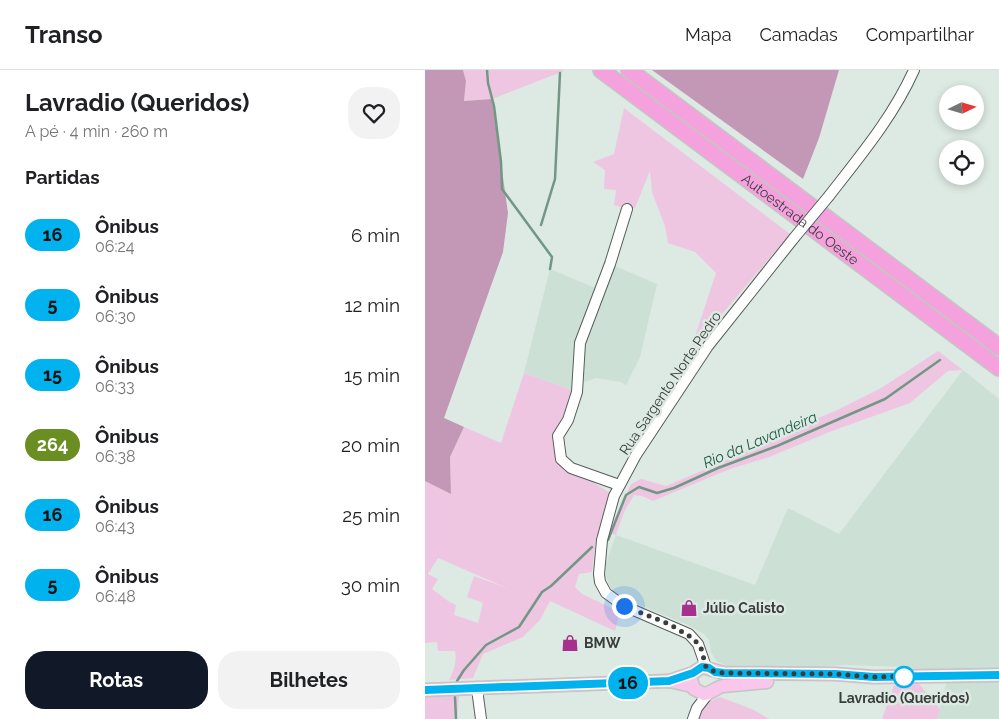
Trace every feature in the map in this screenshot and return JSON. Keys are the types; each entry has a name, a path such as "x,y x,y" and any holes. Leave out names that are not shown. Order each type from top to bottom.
{"highway":[{"name":"Autoestrada do Oeste","path":"601,70 999,368"},
{"name":"Autoestrada do Oeste","path":"629,70 999,347"}],"main road":[{"path":"703,670 718,680 703,690"},
{"path":"703,670 691,677 703,690"},
{"path":"425,690 669,681 703,670 836,681 874,677 999,675"},
{"path":"669,681 703,690 778,677"}],"street":[{"name":"Rua Sargento Norte Pedro","path":"703,670 701,648 689,634 624,606 611,597 603,588 599,574 602,540 609,510 619,485 637,455 708,346 881,129 897,104 914,70"},
{"path":"619,485 571,468 561,459 558,436 568,420 577,392 580,343 610,264 627,208"},
{"path":"477,689 481,719"},
{"path":"693,719 703,690"}],"shaded area":[{"path":"425,70 463,70 466,81 464,101 492,99 508,213 503,252 444,418 464,427 450,457 451,494 425,481"},
{"path":"463,70 564,71 492,99 464,101 466,81"},
{"path":"652,70 839,70 819,138 803,179"},
{"path":"624,108 790,234 717,320 692,357 689,355 716,273 695,252 668,243 665,226 652,192 650,171 635,208 627,209 614,205 616,190 604,189 605,170 593,162 614,154"},
{"path":"610,264 657,284 640,357 626,385 621,382 596,378 581,383 577,392 524,373 550,269 600,290"},
{"path":"938,351 963,370 948,371 910,403 832,431 769,457 730,469 653,501 634,495 624,512 616,535 608,533 631,484 641,479 666,486 729,459 881,388"},
{"path":"963,370 999,399 999,719 937,719 947,681 910,667 846,665 748,671 725,665 716,661 711,652 709,640 704,634 688,625 625,599 616,594 609,585 606,575 606,563 616,535 755,585 788,508 839,534"},
{"path":"524,373 577,392 558,436 561,459 571,468 610,493 595,545 592,572 579,574 575,587 582,594 620,612 615,631 550,601 540,620 523,637 483,654 473,678 449,680 455,666 455,651 438,651 437,642 425,643 425,481 451,493 450,457 464,427 501,443","holes":["438,558 507,588 474,576 467,597 483,603 478,623 454,615 456,605 432,589 438,579 428,574"]},
{"path":"918,683 940,709 937,719 882,719 894,685"},
{"path":"459,696 457,719 425,719 425,697"},
{"path":"720,697 754,710 769,719 697,719 706,705"}],"waterway":[{"path":"487,70 494,106 501,162 502,189 552,257 550,269"},
{"path":"541,225 555,179 560,73"},
{"name":"Rio da Lavandeira","path":"608,540 626,495 639,487 657,493 674,488 718,468 777,446 885,399 940,360"},
{"name":"Rio da Lavandeira","path":"457,681 486,645 519,627 542,592 551,586 592,547"},
{"name":"Rio da Lavandeira","path":"455,697 456,719"}],"bus line":[{"name":"16","path":"425,690 669,681 693,673 702,667 713,669 715,672 756,674 835,674 874,677 999,675"}],"place":[{"name":"Júlio Calisto","path":"689,608"},
{"name":"BMW","path":"570,643"},
{"name":"Lavradio (Queridos)","path":"904,677"}],"route":[{"path":"624,606 689,634 701,648 706,667 713,669 715,672 835,674 874,677 910,676 904,677"}]}
